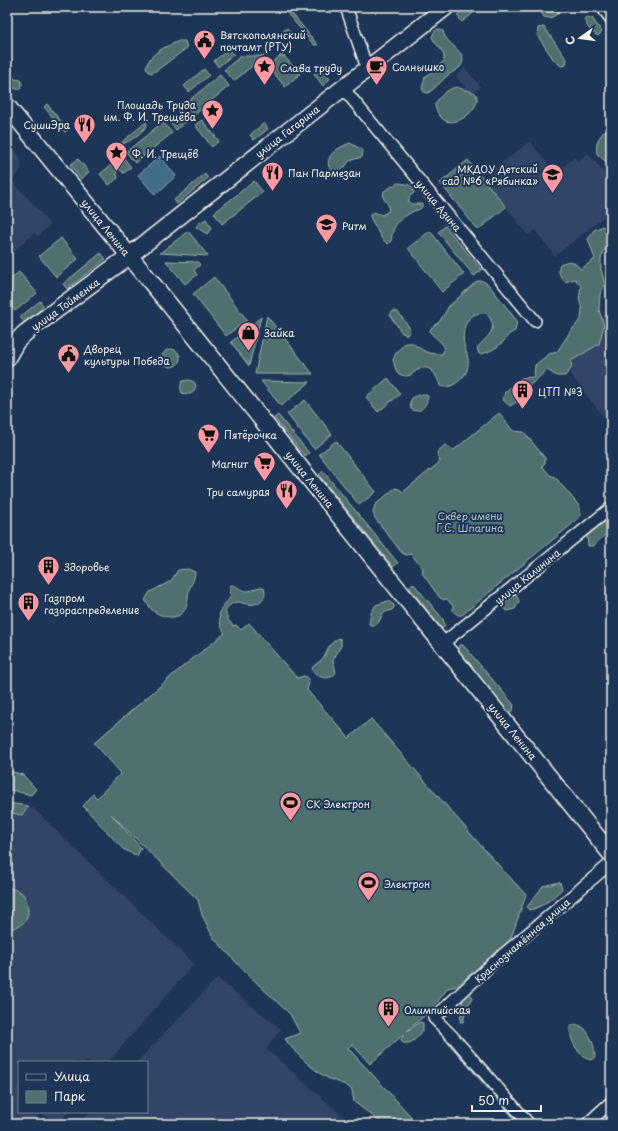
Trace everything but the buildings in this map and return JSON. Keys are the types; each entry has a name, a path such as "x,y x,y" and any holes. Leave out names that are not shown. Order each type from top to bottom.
{"street":[{"path":"346,7 367,68"},
{"name":"улица Гагарина","path":"129,256 446,7"},
{"path":"602,7 611,18"},
{"name":"улица Азина","path":"342,88 535,321"},
{"name":"улица Ленина","path":"7,106 611,854"},
{"name":"улица Тойменка","path":"7,358 16,342 25,333 129,256"},
{"name":"улица Калинина","path":"442,644 611,509"},
{"name":"Краснознамённая улица","path":"529,1124 453,1037 434,1018 492,964 611,864"},
{"path":"587,1124 611,1102"}],"shaded area":[{"path":"465,68 481,87 452,111 446,104 465,87 456,76"},
{"path":"7,140 19,155 21,162 21,170 12,181 50,225 38,236 35,233 7,257"},
{"name":"МКДОУ Детский сад №6 «Рябинка»","path":"530,141 555,173 575,157 578,161 588,153 611,181 611,211 555,256 535,230 528,235 483,178"},
{"path":"160,156 176,176 155,195 138,175"},
{"path":"611,309 611,427 557,356"},
{"path":"7,806 33,808 194,964 109,1061 18,1061 18,1113 40,1113 32,1124 7,1124"},
{"path":"217,978 281,1029 266,1049 352,1124 88,1124 83,1119 88,1113 148,1113 148,1061 138,1061"},
{"path":"40,1113 67,1113 59,1124"}],"green space":[{"path":"467,7 481,7 462,22 457,15"},
{"path":"543,7 571,7 550,18 544,17 541,13"},
{"path":"289,10 318,45 314,45 286,12"},
{"path":"588,17 592,18 602,32 598,36 591,31 586,24 584,19"},
{"path":"544,27 567,60 566,65 561,66 554,60 537,35 538,28"},
{"path":"287,28 291,33 271,50 266,45"},
{"path":"438,29 443,31 449,42 462,55 463,63 428,93 424,92 422,88 425,77 444,61 442,51 432,37 434,32"},
{"path":"179,41 185,41 187,48 157,70 152,73 149,72 146,67 151,57 169,45"},
{"path":"229,49 234,54 218,67 214,61"},
{"path":"241,56 264,56 234,81 224,70"},
{"path":"280,56 284,56 300,74 285,87 268,66"},
{"path":"7,68 15,79 21,80 21,89 15,89 7,82"},
{"path":"321,68 330,79 323,86 314,74"},
{"path":"204,69 209,75 189,92 184,86"},
{"path":"220,75 229,86 176,130 169,122 184,110 181,107"},
{"path":"456,87 475,93 477,98 476,105 472,111 459,120 452,122 445,121 438,113 435,104 444,93"},
{"path":"47,104 68,130 65,132 44,107"},
{"path":"202,120 219,141 212,147 195,125"},
{"path":"146,122 147,125 142,131 133,139 123,144 122,142"},
{"path":"163,122 172,133 135,163 126,152"},
{"path":"264,123 268,129 254,140 250,135"},
{"path":"611,126 611,166 597,154 597,145 599,138"},
{"path":"350,143 363,151 362,157 349,161 345,167 336,173 333,172 329,167 329,158 338,149"},
{"path":"122,156 131,167 124,173 119,169 116,171 118,178 109,185 100,174"},
{"path":"78,159 89,172 81,179 70,165"},
{"path":"468,160 506,207 478,230 440,183"},
{"path":"205,174 208,178 177,204 174,200"},
{"path":"254,181 263,192 222,224 214,213"},
{"path":"398,183 406,184 412,187 414,193 409,197 409,202 413,204 422,204 422,207 404,217 395,226 391,241 388,244 382,239 370,217 370,214 374,212 381,215 388,212 388,205 383,197 384,191"},
{"path":"206,219 212,228 207,234 196,227 199,223"},
{"path":"445,226 482,270 474,276 438,232"},
{"path":"603,226 611,235 611,249 605,249 601,258 601,269 605,284 600,294 599,310 604,325 599,344 571,361 572,367 565,376 557,376 547,370 528,387 523,398 510,406 503,400 505,392 521,378 534,377 535,365 549,354 557,352 570,332 581,319 582,309 579,299 581,286 575,279 565,282 560,274 559,267 560,264 570,261 581,269 595,259 588,239 594,230"},
{"path":"188,231 208,256 160,253"},
{"path":"430,231 464,274 442,292 408,248"},
{"path":"61,238 78,259 56,277 39,256"},
{"path":"101,253 106,259 67,289 63,284"},
{"path":"166,261 198,262 200,265 194,270 197,275 185,284"},
{"path":"19,272 37,293 15,311 7,301 7,282"},
{"path":"214,277 247,320 226,336 193,294"},
{"path":"477,281 483,281 489,285 517,321 515,331 509,334 503,342 495,348 479,354 477,348 491,332 492,324 486,313 479,313 470,318 465,327 463,339 467,354 468,367 465,374 451,386 440,386 435,374 426,368 422,368 408,376 397,373 393,360 396,353 405,343 413,343 423,350 433,354 442,354 445,348 430,332 431,328 440,321 449,306"},
{"path":"40,301 44,307 25,323 20,317"},
{"path":"395,311 398,312 409,327 410,332 407,335 402,333 390,315"},
{"path":"267,316 313,374 255,374"},
{"path":"261,317 249,366 231,342"},
{"path":"167,349 175,349 180,354 178,365 175,367 167,367 162,362 162,354"},
{"path":"388,378 400,394 378,412 366,397"},
{"path":"189,380 194,382 196,385 194,390 190,394 182,393 182,382"},
{"path":"261,381 310,382 281,406"},
{"path":"423,394 428,396 425,406 420,410 414,411 411,409 410,402 413,397"},
{"path":"305,400 332,434 314,449 287,414"},
{"name":"Сквер имени Г.С. Шпагина","path":"499,413 513,431 524,432 545,458 545,463 542,466 550,475 555,477 580,507 581,515 462,615 458,615 453,611 453,606 446,598 445,600 440,598 422,573 423,569 411,554 406,555 402,553 375,518 373,513 375,505 395,488 403,492 440,462 437,452 445,445 454,450"},
{"path":"278,415 309,453 305,456 274,418"},
{"path":"336,441 376,492 359,505 319,454"},
{"path":"323,471 398,563 393,567 319,475"},
{"path":"605,521 611,521 611,533 603,536 593,546 588,546 587,536 592,528"},
{"path":"188,569 195,572 195,575 189,590 186,607 182,613 179,616 170,617 160,615 152,610 145,600 150,592 171,581 178,570"},
{"path":"413,583 443,619 445,625 442,629 409,587"},
{"name":"СК Электрон","path":"231,585 246,591 261,587 264,588 265,592 265,595 258,603 246,604 236,602 227,608 226,616 233,626 236,625 241,630 249,623 297,678 304,676 307,677 309,683 307,690 349,738 371,719 483,848 526,895 510,941 457,986 448,988 431,1010 407,1031 420,1022 423,1023 423,1030 414,1040 409,1043 403,1043 401,1040 404,1034 370,1064 352,1044 348,1048 418,1124 383,1124 354,1102 352,1090 349,1087 324,1076 303,1059 285,1039 300,1033 290,1014 245,972 213,937 202,915 198,900 111,814 141,848 137,856 123,849 83,806 93,794 97,798 121,773 94,743 181,668 225,633 219,617 220,610 231,594"},
{"path":"516,594 519,601 515,609 507,611 502,607 502,600 508,595"},
{"path":"388,601 394,605 394,608 383,613 379,622 374,626 369,624 371,613 376,605"},
{"path":"339,638 341,640 341,646 333,660 336,672 331,677 323,678 316,674 312,668 322,659 331,644"},
{"path":"459,645 463,645 514,705 511,712 508,712 460,652 458,648"},
{"path":"7,770 23,775 36,789 31,795 7,789"},
{"path":"7,803 29,806 22,815 7,812"},
{"path":"560,882 562,889 555,896 542,905 529,910 527,907 543,886"},
{"path":"7,887 17,890 24,895 28,909 27,917 23,923 10,929 7,927"},
{"path":"470,991 472,999 467,1007 463,1022 460,1022 463,997"},
{"path":"575,1024 584,1028 591,1038 595,1057 591,1060 579,1052 573,1042 570,1027"}],"waterway":[{"path":"439,1031 520,1124"}],"place":[{"name":"Вятскополянский почтамт (РТУ)","path":"204,60"},
{"name":"Слава труду","path":"264,86"},
{"name":"Солнышко","path":"377,86"},
{"name":"Площадь Труда им. Ф. И. Трещёва","path":"212,130"},
{"name":"СушиЭра","path":"85,144"},
{"name":"Ф. И. Трещёв","path":"117,172"},
{"name":"Пан Пармезан","path":"273,192"},
{"name":"МКДОУ Детский сад №6 «Рябинка»","path":"553,194"},
{"name":"Ритм","path":"327,244"},
{"name":"Зайка","path":"249,352"},
{"name":"Дворец культуры Победа","path":"69,374"},
{"name":"ЦТП №3","path":"522,410"},
{"name":"Пятёрочка","path":"209,454"},
{"name":"Магнит","path":"264,482"},
{"name":"Три самурая","path":"286,510"},
{"name":"Здоровье","path":"49,586"},
{"name":"Газпром газораспределение","path":"29,622"},
{"name":"СК Электрон","path":"291,822"},
{"name":"Электрон","path":"368,902"},
{"name":"Олимпийская","path":"389,1028"}]}
